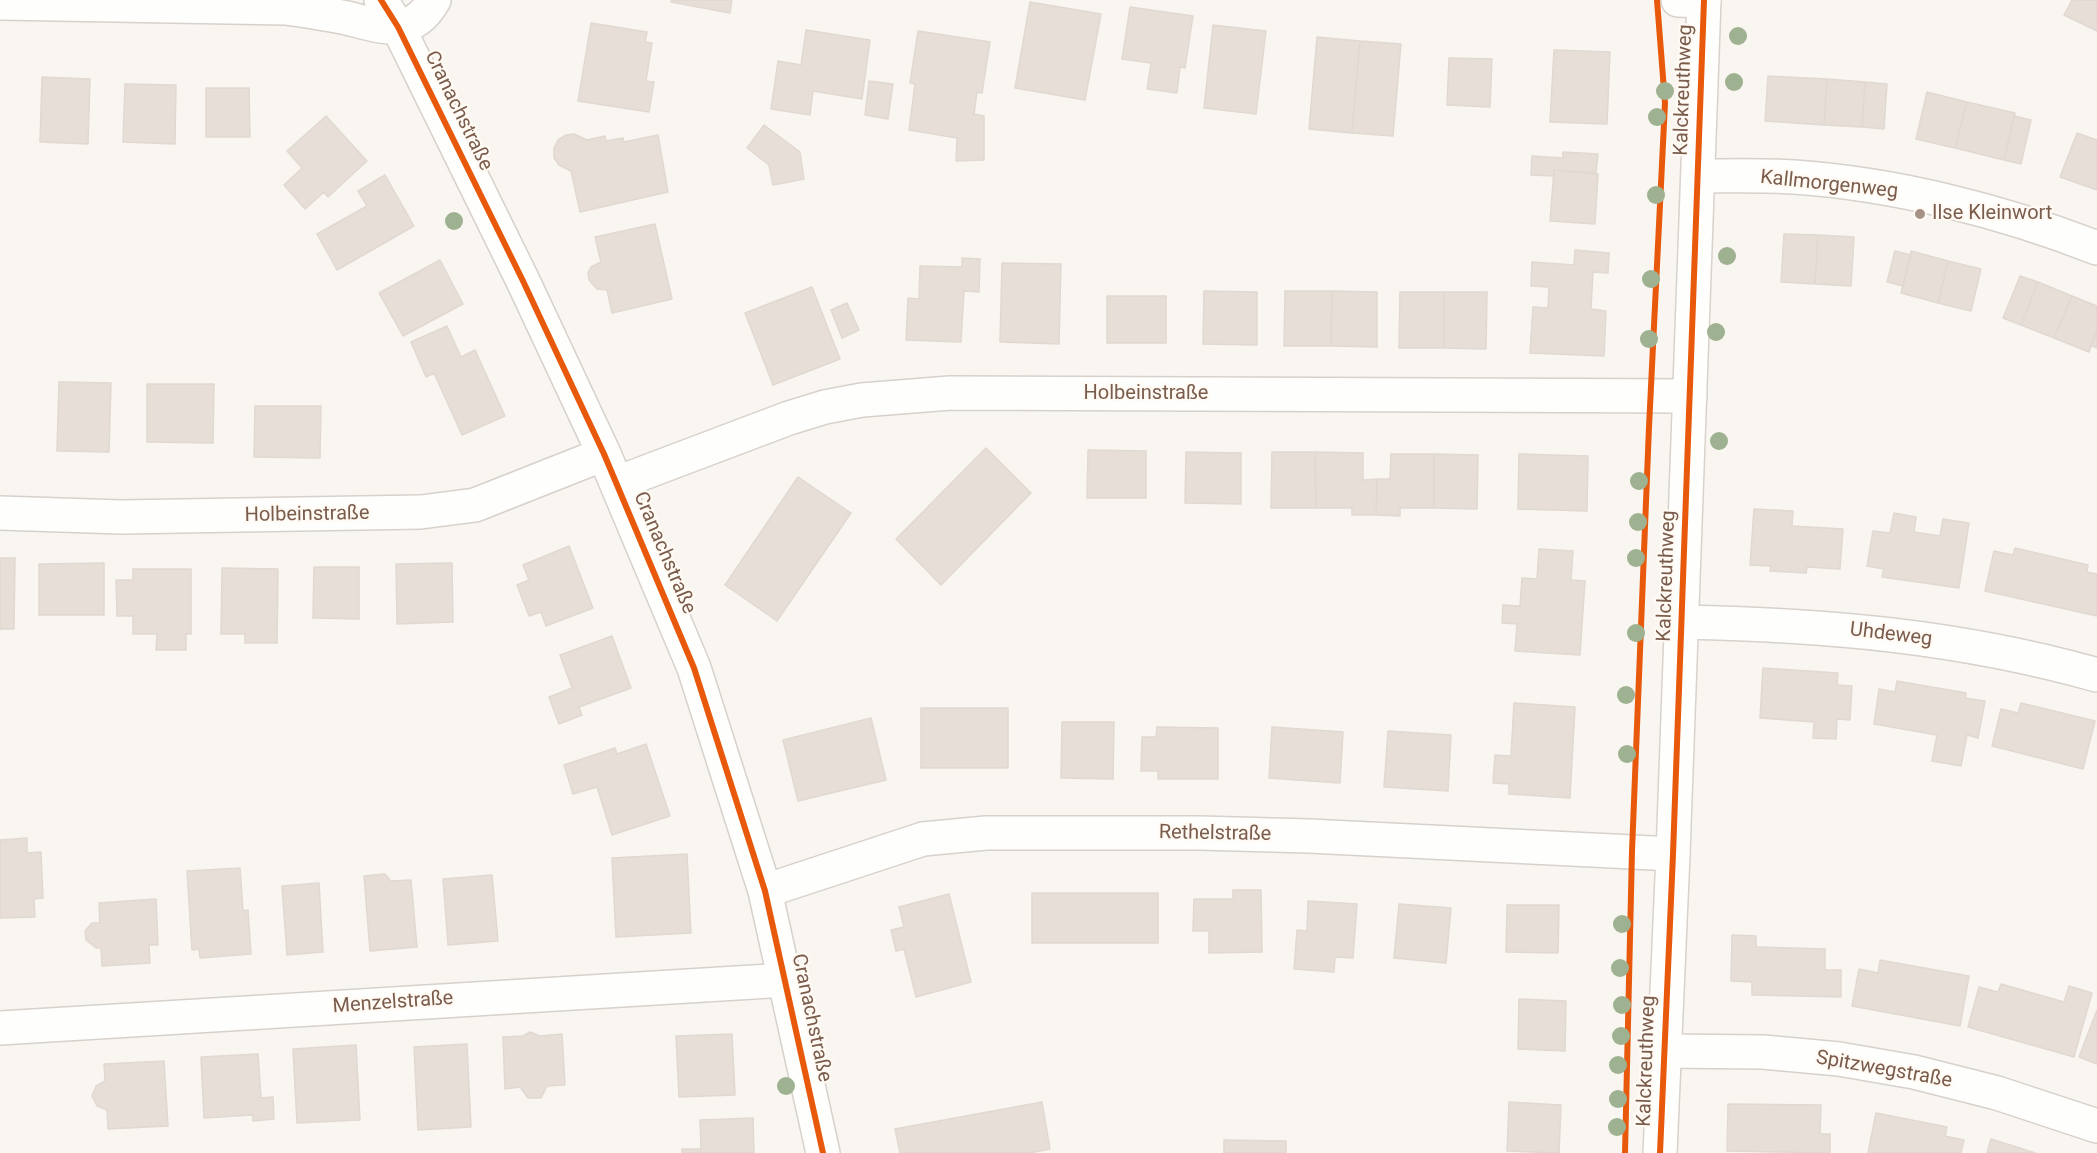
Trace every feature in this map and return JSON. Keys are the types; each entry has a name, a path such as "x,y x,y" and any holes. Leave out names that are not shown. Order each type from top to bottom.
{"street":[{"name":"Cranachstraße","path":"381,0 398,27 523,281 610,469 694,668 765,891 823,1153"},
{"path":"0,3 286,8 322,13 374,26 398,27 419,18 428,11 434,0"},
{"name":"Kalckreuthweg","path":"1660,1153 1698,176 1695,0"},
{"name":"Kallmorgenweg","path":"1698,176 1795,177 1885,189 1985,210 2049,229 2097,248"},
{"name":"Holbeinstraße","path":"0,513 121,518 420,512 475,505 825,407 897,396 974,393 1690,396"},
{"name":"Uhdeweg","path":"1682,622 1777,624 1861,630 1994,650 2097,675"},
{"name":"Rethelstraße","path":"765,891 923,839 986,833 1199,833 1309,836 1673,854"},
{"name":"Menzelstraße","path":"0,1028 786,980"},
{"name":"Spitzwegstraße","path":"1664,1051 1764,1052 1839,1059 1914,1072 1997,1093 2097,1126"}],"building":[{"path":"672,0 732,0 730,13 671,2"},
{"path":"2072,0 2097,0 2097,31 2064,15"},
{"path":"1030,2 1101,14 1085,100 1015,88"},
{"path":"1130,7 1193,16 1185,68 1180,67 1177,93 1147,89 1151,63 1122,59"},
{"path":"591,23 647,32 645,42 652,43 646,81 654,82 649,112 578,101"},
{"path":"1213,25 1266,31 1256,114 1204,108"},
{"path":"806,30 870,40 862,99 813,91 810,115 771,109 778,61 801,65"},
{"path":"918,31 990,42 982,93 977,92 974,114 984,116 984,160 956,161 957,138 909,130 915,84 910,83"},
{"path":"1317,37 1360,41 1352,133 1309,129"},
{"path":"1360,41 1401,44 1393,136 1352,133"},
{"path":"1554,50 1610,52 1607,124 1550,122"},
{"path":"1449,58 1492,59 1490,107 1447,105"},
{"path":"1768,76 1827,79 1824,125 1765,121"},
{"path":"42,77 90,79 88,144 40,142"},
{"path":"1827,79 1865,82 1862,127 1824,125"},
{"path":"869,81 893,84 888,119 865,115"},
{"path":"1865,82 1887,84 1884,129 1862,127"},
{"path":"125,84 176,85 175,144 123,142"},
{"path":"206,88 249,88 250,137 206,137"},
{"path":"1927,92 1967,102 1955,148 1916,139"},
{"path":"1967,102 2015,113 2004,160 1955,148"},
{"path":"326,116 367,161 328,197 324,192 305,209 284,185 302,168 287,151"},
{"path":"2014,116 2031,120 2021,164 2004,160"},
{"path":"764,125 800,152 804,179 773,185 769,165 747,148"},
{"path":"2077,133 2097,140 2097,190 2060,177"},
{"path":"574,134 587,140 605,136 606,141 623,138 624,142 658,135 668,192 580,212 571,171 559,165 554,158 554,148 558,140 566,135"},
{"path":"1563,152 1598,154 1596,173 1554,170 1554,176 1531,175 1532,156 1563,158"},
{"path":"1554,170 1598,174 1595,224 1550,221"},
{"path":"385,175 414,226 337,270 317,234 367,206 358,191"},
{"path":"655,224 672,299 612,313 607,290 597,289 589,280 588,273 591,267 601,262 595,237"},
{"path":"1784,234 1818,235 1815,284 1781,282"},
{"path":"1818,235 1854,237 1851,286 1815,284"},
{"path":"1575,250 1609,253 1608,273 1593,272 1591,309 1606,311 1604,356 1530,353 1533,307 1548,308 1549,287 1531,286 1532,262 1574,265"},
{"path":"1895,251 1911,255 1903,286 1887,282"},
{"path":"1911,251 1948,261 1938,303 1901,293"},
{"path":"962,258 980,259 979,292 964,291 961,342 906,340 908,298 919,299 920,266 962,267"},
{"path":"440,260 463,304 403,336 379,293"},
{"path":"1948,261 1981,269 1971,311 1938,303"},
{"path":"1002,263 1061,264 1059,344 1000,342"},
{"path":"2020,276 2038,282 2021,325 2003,318"},
{"path":"2038,282 2072,296 2054,338 2021,325"},
{"path":"812,287 840,359 773,385 745,313"},
{"path":"1204,291 1257,292 1257,345 1203,344"},
{"path":"1285,291 1332,291 1331,346 1284,346"},
{"path":"1332,291 1377,292 1377,347 1331,346"},
{"path":"1400,292 1444,292 1444,348 1399,348"},
{"path":"1444,292 1487,292 1486,349 1444,348"},
{"path":"1107,296 1166,296 1166,343 1107,343"},
{"path":"2072,296 2097,306 2097,331 2089,352 2054,338"},
{"path":"847,303 859,330 842,338 831,310"},
{"path":"447,326 461,357 475,350 505,416 462,435 434,373 426,377 411,342"},
{"path":"2097,331 2097,348 2091,345"},
{"path":"59,382 111,383 109,452 57,451"},
{"path":"147,384 214,384 213,443 147,442"},
{"path":"255,406 321,406 320,458 254,457"},
{"path":"986,448 1031,493 941,585 896,539"},
{"path":"1088,450 1146,451 1146,498 1087,498"},
{"path":"1186,452 1241,453 1241,504 1185,503"},
{"path":"1272,452 1315,452 1316,508 1271,508"},
{"path":"1315,452 1363,453 1363,480 1377,479 1376,515 1352,515 1352,508 1316,508"},
{"path":"1391,454 1434,454 1434,508 1400,508 1400,516 1376,515 1377,479 1390,479"},
{"path":"1434,454 1478,455 1477,509 1434,508"},
{"path":"1519,454 1588,456 1587,511 1518,509"},
{"path":"798,477 851,513 777,621 725,585"},
{"path":"1754,509 1793,511 1792,526 1843,529 1840,569 1807,567 1806,573 1770,571 1771,566 1750,565"},
{"path":"1894,513 1916,517 1914,532 1940,536 1943,519 1969,523 1959,588 1882,577 1884,569 1867,566 1873,531 1890,533"},
{"path":"569,546 593,608 546,626 541,612 529,616 517,585 529,580 523,565"},
{"path":"2015,548 2088,565 2087,572 2097,574 2097,616 1985,591 1994,551 2013,555"},
{"path":"1539,549 1573,551 1571,580 1585,581 1580,655 1515,651 1517,624 1502,623 1503,605 1520,606 1522,578 1537,579"},
{"path":"0,558 15,558 14,629 0,629"},
{"path":"104,563 104,615 39,615 39,564"},
{"path":"452,563 453,622 397,624 396,564"},
{"path":"314,567 359,567 359,619 313,618"},
{"path":"222,568 278,569 277,643 245,643 245,634 221,634"},
{"path":"133,569 191,569 191,634 186,634 186,650 156,650 157,634 133,634 133,616 117,616 116,580 133,580"},
{"path":"612,636 631,688 579,707 582,715 559,724 549,697 572,688 560,655"},
{"path":"1763,668 1838,673 1837,685 1852,686 1850,720 1837,719 1836,739 1813,738 1814,722 1760,718"},
{"path":"1897,681 1966,693 1965,698 1985,701 1978,738 1967,735 1961,766 1932,761 1937,735 1874,724 1879,689 1895,692"},
{"path":"1514,703 1575,707 1570,798 1509,794 1509,784 1493,783 1495,755 1511,756"},
{"path":"2021,703 2095,721 2083,769 1992,746 2001,709 2018,713"},
{"path":"921,708 1008,708 1008,768 921,768"},
{"path":"871,718 886,780 798,801 783,740"},
{"path":"1062,722 1114,722 1113,779 1061,778"},
{"path":"1157,727 1218,728 1218,779 1158,779 1158,771 1141,771 1142,737 1156,737"},
{"path":"1272,727 1343,732 1340,783 1269,778"},
{"path":"1388,731 1451,735 1448,791 1384,787"},
{"path":"646,744 670,816 612,835 597,787 573,794 564,765 615,748 617,754"},
{"path":"27,838 27,853 41,852 43,898 34,899 35,917 0,918 0,840"},
{"path":"687,854 691,933 616,937 612,858"},
{"path":"240,868 243,911 248,910 251,954 200,958 199,949 192,950 187,871"},
{"path":"385,874 391,881 411,880 417,947 370,951 364,876"},
{"path":"492,875 498,941 448,945 443,879"},
{"path":"319,883 323,952 287,955 282,886"},
{"path":"1233,890 1261,890 1262,952 1209,953 1209,931 1193,931 1194,899 1233,899"},
{"path":"1032,893 1158,893 1158,943 1032,943"},
{"path":"949,894 971,982 916,997 904,949 896,951 891,930 904,927 899,907"},
{"path":"156,899 158,945 149,945 150,963 102,966 101,948 96,948 86,940 85,931 92,923 100,923 99,903"},
{"path":"1308,901 1357,904 1353,958 1335,957 1334,972 1294,969 1297,930 1307,931"},
{"path":"1399,904 1451,908 1446,963 1394,958"},
{"path":"1507,905 1559,905 1558,953 1506,952"},
{"path":"1732,935 1756,936 1756,947 1825,949 1825,970 1841,970 1841,997 1752,995 1752,982 1731,981"},
{"path":"1880,960 1969,976 1960,1026 1852,1006 1859,969 1878,973"},
{"path":"2001,984 2064,1002 2069,986 2092,993 2074,1057 1968,1027 1979,987 1998,992"},
{"path":"1519,999 1566,1001 1565,1051 1518,1049"},
{"path":"2097,1010 2097,1064 2079,1057"},
{"path":"530,1032 540,1036 562,1034 565,1085 547,1086 541,1098 528,1098 520,1087 505,1089 503,1037 523,1036"},
{"path":"732,1034 735,1095 679,1097 676,1036"},
{"path":"467,1044 471,1127 418,1130 414,1047"},
{"path":"356,1045 360,1120 297,1123 293,1049"},
{"path":"258,1054 261,1098 273,1097 274,1119 253,1121 253,1115 204,1118 201,1057"},
{"path":"164,1061 168,1126 108,1129 107,1110 97,1106 92,1096 96,1086 105,1081 104,1064"},
{"path":"1042,1102 1050,1149 1030,1153 900,1153 895,1129"},
{"path":"1509,1102 1561,1105 1559,1153 1507,1151"},
{"path":"1728,1104 1821,1105 1820,1134 1830,1134 1830,1153 1727,1151"},
{"path":"1876,1113 1947,1127 1945,1136 1964,1140 1961,1153 1868,1153"},
{"path":"753,1118 754,1153 682,1153 682,1149 701,1149 700,1120"},
{"path":"1991,1139 2026,1150 2035,1153 1987,1153"},
{"path":"1224,1140 1286,1141 1286,1153 1224,1153"}],"cycle path":[{"path":"381,0 398,27 523,281 604,454 694,668 765,891 823,1153"},
{"path":"1625,1153 1632,851 1665,103 1657,0"},
{"path":"1660,1153 1704,0"}],"place":[{"name":"Ilse Kleinwort","path":"1920,214"}]}
